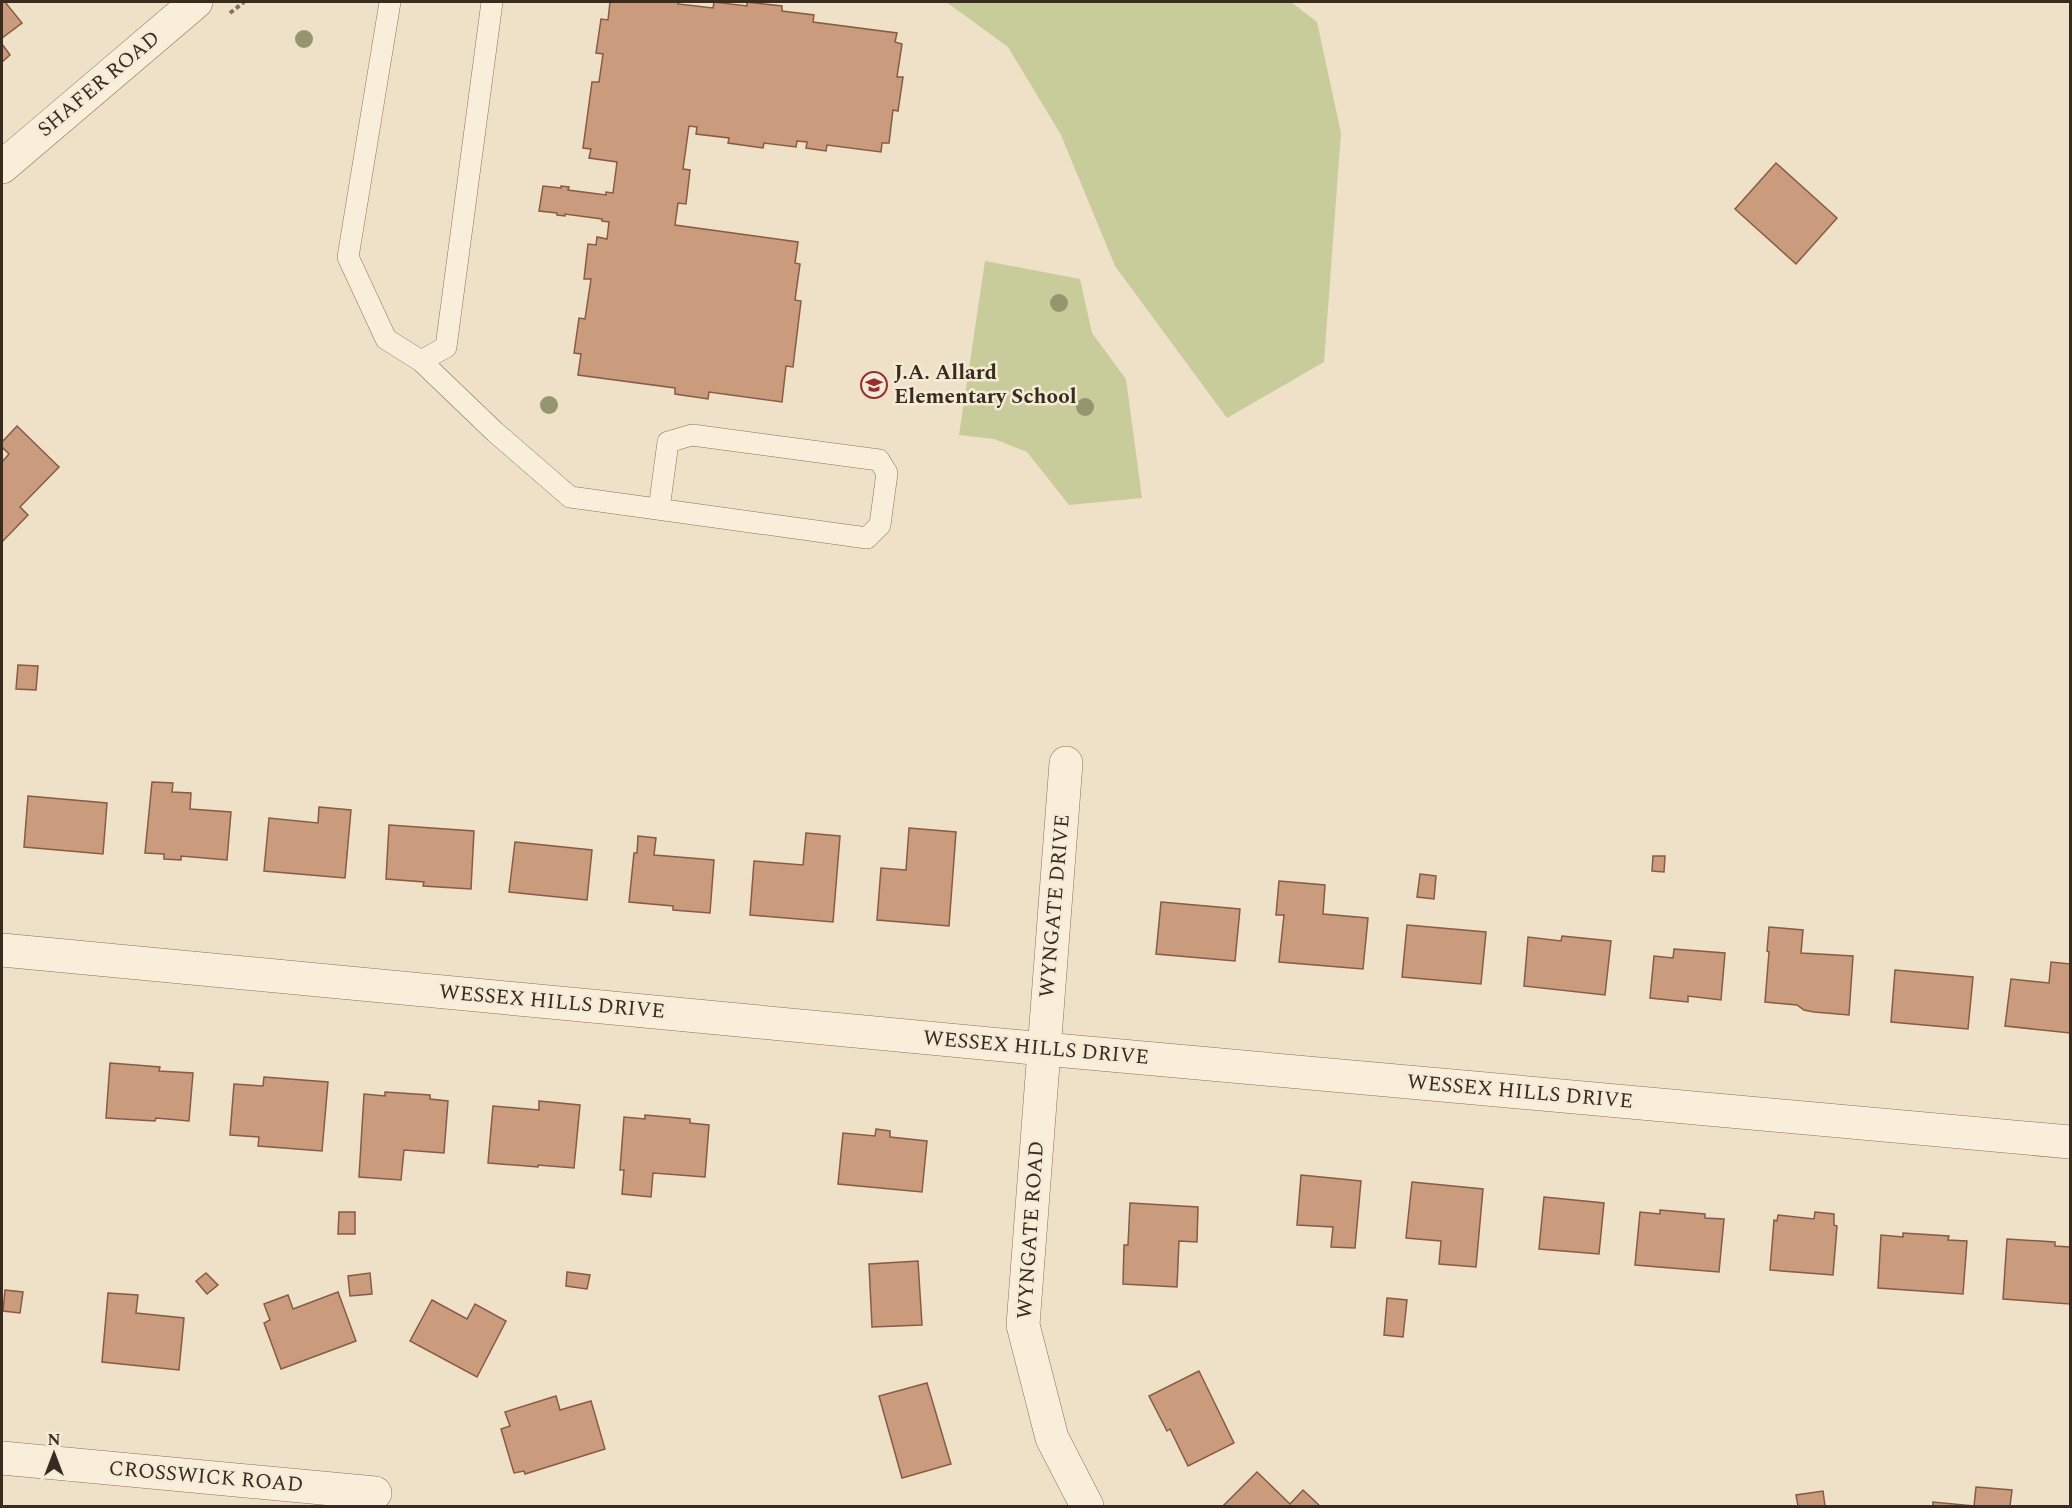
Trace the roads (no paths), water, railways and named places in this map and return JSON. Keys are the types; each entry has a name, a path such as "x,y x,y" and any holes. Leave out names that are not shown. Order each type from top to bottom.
{"street":[{"name":"SHAFER ROAD","path":"2,167 196,2"},
{"name":"WYNGATE DRIVE","path":"1044,1049 1066,764"},
{"name":"WESSEX HILLS DRIVE","path":"2,950 1044,1049 2070,1142"},
{"name":"WYNGATE ROAD","path":"1044,1049 1023,1325 1052,1438 1088,1506"},
{"name":"CROSSWICK ROAD","path":"2,1458 375,1493"}],"lane":[{"path":"390,2 348,257 386,339 421,361 495,432 570,497 658,509 867,537 880,525 887,473 879,460 692,435 668,442 658,509"},
{"path":"421,361 446,347 492,2"}],"place":[{"name":"J.A. Allard Elementary School","path":"874,385"}]}
